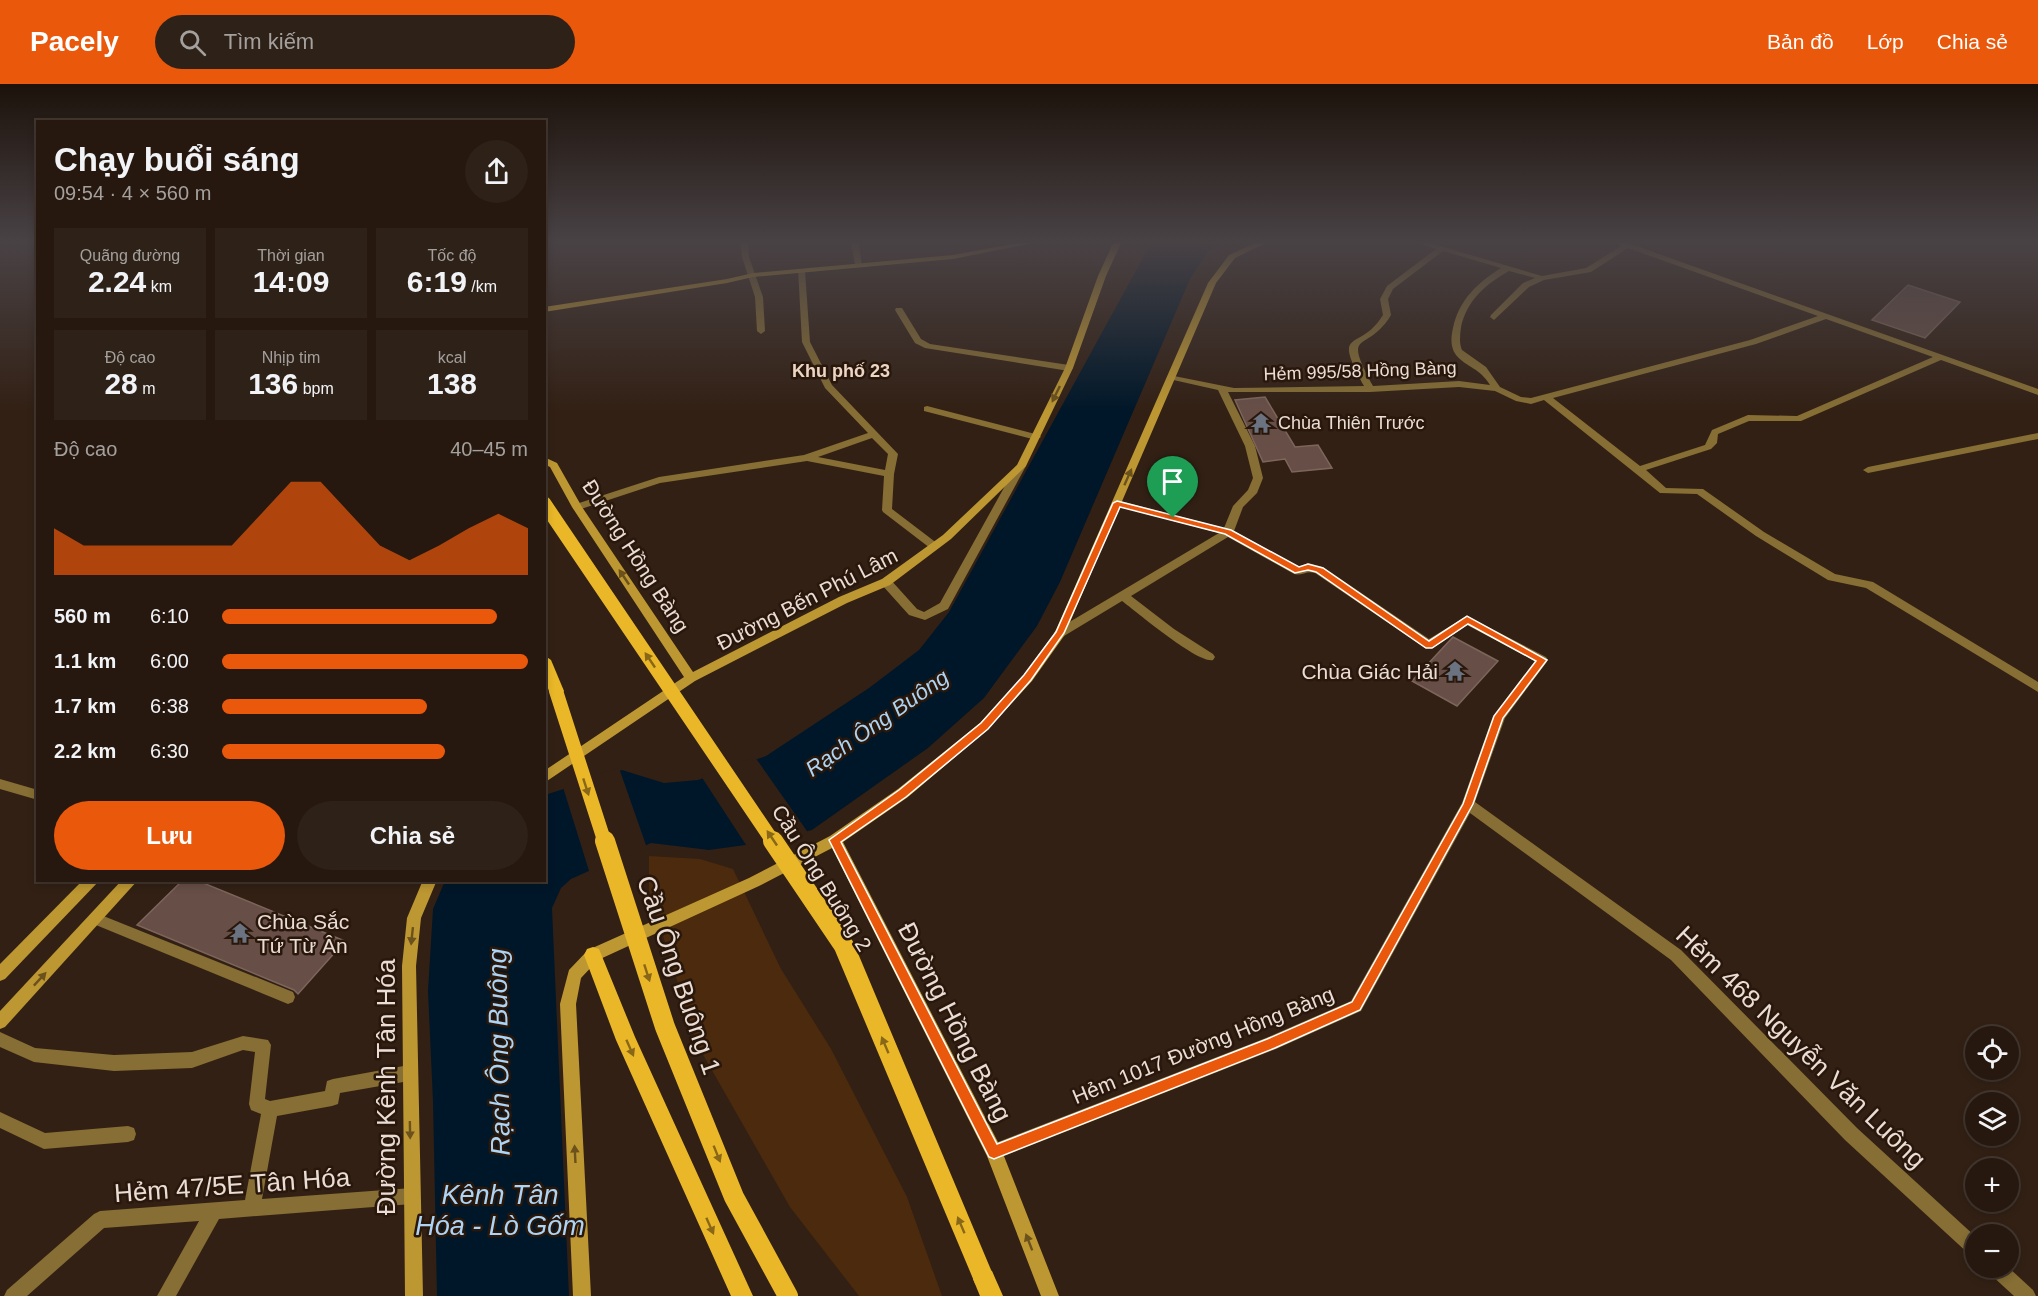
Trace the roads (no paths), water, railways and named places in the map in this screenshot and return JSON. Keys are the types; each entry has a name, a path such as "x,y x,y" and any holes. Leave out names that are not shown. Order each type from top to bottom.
{"main road":[{"name":"Cầu Ông Buông 2","path":"546,506 844,946 988,1287"},
{"name":"Cầu Ông Buông 1","path":"546,668 665,1027 734,1197 788,1296"},
{"path":"592,955 618,1021 742,1296"}],"street":[{"path":"546,310 610,300"},
{"path":"760,300 761,331"},
{"path":"803,300 806,342 828,386 872,435 893,454 889,474 887,510 934,546"},
{"name":"Đường Bến Phú Lâm","path":"546,773 691,678 843,600 886,582 934,546 1021,466 1069,368 1094,300"},
{"path":"582,1296 568,1004 574,975 592,955 754,882 835,840 903,794 984,726 1028,678 1060,633 1205,300"},
{"path":"1370,389 1356,363 1352,350 1355,342 1379,328 1387,315 1384,300"},
{"path":"1468,300 1458,315 1455,343 1458,351 1465,358 1489,375 1497,389"},
{"path":"1494,317 1511,300"},
{"path":"1778,300 2038,392"},
{"path":"899,310 918,341 928,346 1069,368"},
{"name":"Hẻm 995/58 Hồng Bàng","path":"1172,377 1234,391 1370,389 1459,384 1497,389 1519,399 1531,401 1753,342 1824,316"},
{"path":"1640,469 1708,447 1712,443 1712,436 1715,432 1743,420 1754,417 1776,420 1798,419 1939,358"},
{"path":"1060,633 1228,532 1238,506 1253,491 1258,478 1250,446 1222,389"},
{"path":"1547,398 1640,469 1664,491 1699,491 1760,534 1832,577 1869,585 2038,688"},
{"path":"927,409 1036,437"},
{"path":"577,507 659,480 806,458 872,435"},
{"path":"1868,470 2038,436"},
{"path":"806,458 889,474"},
{"name":"Đường Hồng Bàng","path":"546,461 554,465 577,507 691,678"},
{"path":"886,582 913,612 925,616 944,606 1021,466"},
{"path":"1117,503 1228,532"},
{"name":"Hẻm 1017 Đường Hồng Bàng","path":"994,1152 1270,1044 1356,1006 1468,804 1498,716 1542,660 1467,620 1429,645 1319,570 1308,567 1298,571 1228,532"},
{"path":"1124,596 1170,632 1209,657"},
{"path":"0,784 36,794"},
{"name":"Hẻm 468 Nguyễn Văn Luông","path":"1468,804 1676,955 1851,1134 1965,1239"},
{"name":"Đường Hồng Bàng","path":"835,840 994,1152 1050,1296"},
{"path":"0,974 91,882"},
{"path":"0,1022 129,882"},
{"name":"Đường Kênh Tân Hóa","path":"414,1296 409,966 414,918 429,882"},
{"path":"96,919 288,996"},
{"path":"0,1039 34,1055 114,1063 192,1060 243,1043 263,1045 257,1104 270,1109 332,1098 333,1088 409,1073"},
{"path":"252,1208 270,1109"},
{"path":"0,1120 44,1141 128,1134"},
{"name":"Hẻm 47/5E Tân Hóa","path":"14,1296 100,1220 412,1196"},
{"path":"166,1296 214,1212"},
{"path":"2007,1278 2027,1296"}],"water":[{"name":"Kênh Tân Hóa - Lò Gốm","path":"1120,300 1181,300 1060,582 1037,626 984,698 928,748 812,830 760,843 709,850 651,843 571,879 561,888 552,908 569,1296 437,1296 428,991 433,909 445,882 546,882 546,795 622,770 664,783 698,780 766,756 869,688 919,650 949,612"}],"place":[{"name":"Chùa Thiên Trước","path":"1261,423"},
{"name":"Chùa Giác Hải","path":"1455,671"},
{"name":"Chùa Sắc Tứ Từ Ân","path":"240,933"}],"district":[{"name":"Khu phố 23","path":"841,371"}],"water label":[{"name":"Rạch Ông Buông","path":"877,723"},
{"name":"Rạch Ông Buông","path":"499,1052"}]}
